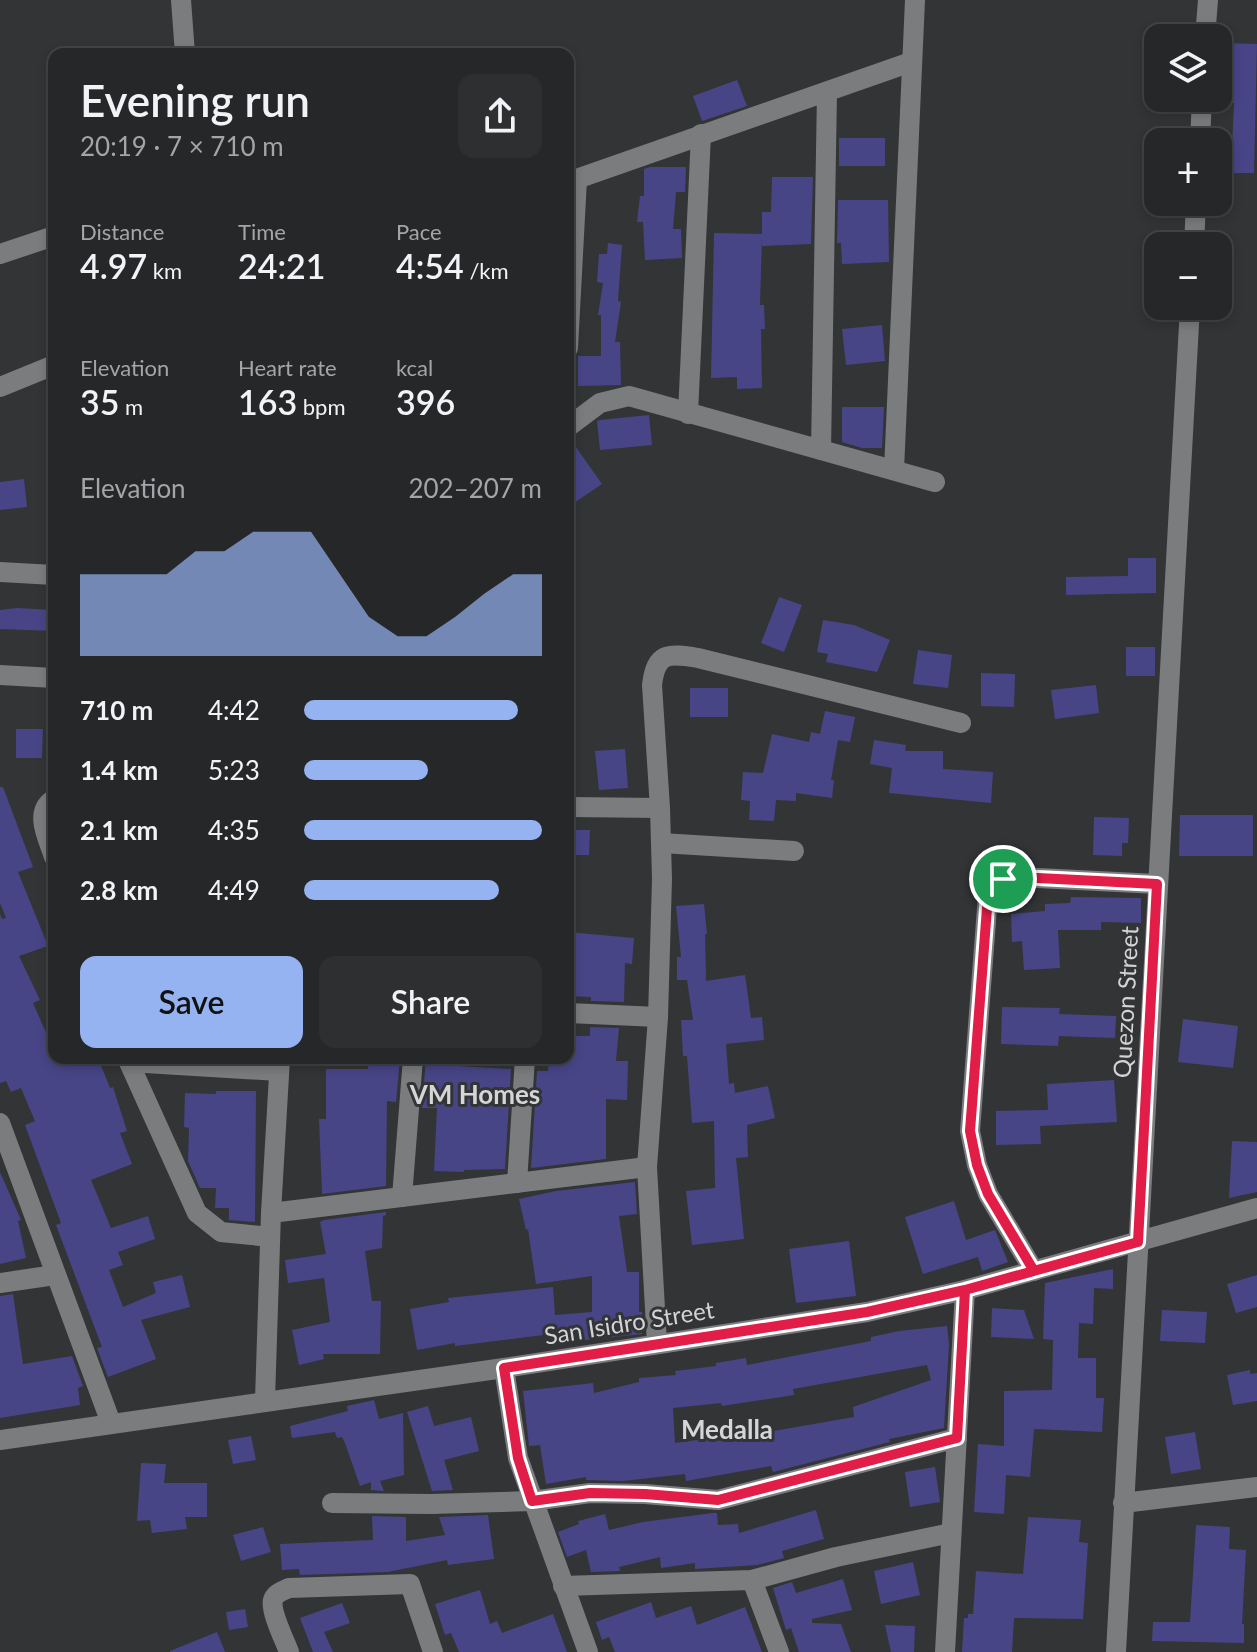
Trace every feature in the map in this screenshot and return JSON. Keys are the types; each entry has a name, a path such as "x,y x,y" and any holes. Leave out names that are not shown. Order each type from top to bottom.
{"street":[{"path":"181,0 185,48"},
{"path":"894,470 915,0"},
{"path":"1206,24 1208,0"},
{"path":"574,180 911,62"},
{"path":"821,450 827,92"},
{"path":"688,414 701,134"},
{"path":"0,254 48,238"},
{"name":"Quezon Street","path":"1116,1652 1189,320"},
{"path":"3,382 48,367"},
{"path":"574,422 600,403 629,396 935,482"},
{"path":"0,572 48,575"},
{"path":"657,1344 647,1167 658,1017 661,843 652,685 654,669 660,659 668,655 698,658 961,723"},
{"path":"0,675 48,678"},
{"path":"48,803 43,813 48,838"},
{"path":"574,807 660,808"},
{"path":"661,843 794,851"},
{"path":"1034,1271 988,1194 977,1165 970,1131 988,895 994,885 1003,879 1018,877 1157,884"},
{"path":"574,1013 658,1017"},
{"path":"130,1064 197,1213 221,1232 270,1237"},
{"path":"265,1400 280,1064"},
{"path":"402,1197 413,1064"},
{"path":"517,1183 525,1064"},
{"path":"0,1123 111,1423"},
{"path":"271,1213 647,1167"},
{"name":"San Isidro Street","path":"0,1440 867,1312 965,1290 1257,1208"},
{"path":"0,1283 55,1275"},
{"path":"945,1652 965,1290"},
{"path":"504,1368 518,1458 588,1652"},
{"path":"332,1503 532,1501 590,1493 718,1500 957,1438"},
{"path":"1123,1503 1257,1487"},
{"path":"563,1586 752,1580 836,1557 951,1533"},
{"path":"752,1580 779,1652"},
{"path":"289,1652 273,1609 273,1600 278,1593 289,1588 410,1584 433,1652"}],"building":[{"path":"1232,43 1257,44 1254,173 1232,173"},
{"path":"737,80 747,106 702,121 693,96"},
{"path":"839,138 885,138 885,166 839,166"},
{"path":"686,167 685,192 676,192 673,229 681,229 682,258 645,260 643,222 637,222 640,196 644,196 644,169"},
{"path":"772,177 813,177 811,244 762,246 762,236 760,305 764,305 765,329 761,329 762,388 737,389 737,377 711,378 714,233 762,234 762,212 771,212"},
{"path":"838,200 888,200 889,262 842,264 841,243 837,243"},
{"path":"608,243 622,245 618,301 621,302 615,342 620,342 621,385 578,386 578,356 601,356 601,315 598,315 603,283 597,282 599,254 607,254"},
{"path":"882,325 885,361 846,365 842,329"},
{"path":"842,407 884,407 882,448 862,448 842,442"},
{"path":"649,415 652,445 600,450 597,421"},
{"path":"574,444 602,484 574,503"},
{"path":"24,479 27,507 0,510 0,482"},
{"path":"1128,558 1156,558 1156,593 1066,595 1066,577 1128,576"},
{"path":"779,597 802,605 784,652 761,643"},
{"path":"0,610 48,610 48,631 0,629"},
{"path":"823,620 854,625 890,640 877,672 826,662 828,654 817,652"},
{"path":"1126,647 1155,647 1155,676 1126,676"},
{"path":"918,650 952,655 948,688 913,684"},
{"path":"981,673 1015,674 1014,707 981,706"},
{"path":"1096,685 1099,713 1055,719 1051,690"},
{"path":"690,688 728,688 728,717 690,717"},
{"path":"825,711 855,717 850,742 838,740 831,780 834,780 832,798 796,793 796,801 776,800 774,821 749,820 750,801 741,800 743,772 763,773 772,734 809,742 811,732 820,734"},
{"path":"16,729 43,729 42,758 16,758"},
{"path":"874,740 906,745 905,751 943,751 943,769 993,772 991,803 889,793 892,768 870,764"},
{"path":"625,749 628,788 599,790 595,751"},
{"path":"0,787 3,787 33,867 18,872 48,946 19,956 40,1000 33,1003 48,1037 48,1064 100,1064 110,1088 113,1087 127,1131 120,1133 132,1164 91,1180 111,1228 148,1216 155,1239 118,1252 123,1265 109,1270 123,1307 156,1293 153,1282 182,1275 190,1307 141,1320 156,1359 108,1377 97,1348 102,1347 56,1225 61,1223 25,1125 35,1121 21,1088 11,1092 6,1081 0,1083 0,914 2,919 6,918 0,903"},
{"path":"1180,815 1253,815 1253,856 1179,856"},
{"path":"1094,817 1129,818 1128,843 1122,843 1122,856 1093,855"},
{"path":"574,830 590,830 589,855 574,855"},
{"path":"1071,897 1141,898 1141,923 1101,922 1101,930 1058,930 1060,968 1024,970 1022,941 1012,942 1011,914 1045,911 1045,904 1070,903"},
{"path":"704,904 706,981 745,975 751,1018 762,1017 764,1040 726,1044 729,1084 734,1083 735,1093 768,1086 775,1118 747,1125 748,1157 736,1158 744,1239 692,1245 686,1191 715,1188 714,1121 692,1123 681,1020 693,1020 687,980 677,980 677,957 681,957 676,906"},
{"path":"574,933 634,938 632,964 625,963 624,1002 591,1001 591,997 574,996"},
{"path":"1002,1007 1060,1008 1059,1014 1116,1016 1115,1038 1059,1036 1058,1046 1001,1044"},
{"path":"1183,1019 1238,1026 1233,1068 1178,1062"},
{"path":"590,1027 619,1028 616,1061 628,1061 627,1100 606,1099 606,1159 531,1168 537,1071 548,1071 549,1064 574,1064 574,1036 590,1036"},
{"path":"368,1064 399,1064 396,1102 387,1101 386,1186 322,1194 319,1119 326,1119 326,1069 368,1069"},
{"path":"426,1064 511,1069 505,1169 434,1171 437,1108 422,1108"},
{"path":"1114,1080 1117,1122 1040,1126 1041,1144 996,1145 996,1111 1048,1110 1047,1084"},
{"path":"216,1091 256,1091 255,1222 229,1220 229,1208 215,1208 216,1188 200,1188 188,1161 189,1128 184,1127 185,1093 216,1094"},
{"path":"1232,1141 1257,1142 1257,1192 1229,1198"},
{"path":"0,1172 21,1220 18,1221 26,1258 0,1264"},
{"path":"635,1182 637,1214 619,1216 627,1272 639,1272 642,1334 567,1342 567,1332 455,1346 455,1343 417,1350 410,1309 449,1302 448,1298 553,1287 555,1315 592,1312 592,1276 536,1284 528,1229 519,1199 556,1191"},
{"path":"954,1201 966,1240 995,1230 1008,1262 982,1271 978,1257 923,1274 905,1217"},
{"path":"386,1212 383,1216 382,1248 365,1251 372,1301 381,1301 380,1354 323,1354 324,1359 299,1365 292,1330 330,1322 324,1278 288,1283 285,1260 326,1254 320,1222 324,1220"},
{"path":"849,1241 856,1296 796,1303 789,1249"},
{"path":"1113,1269 1113,1289 1094,1288 1093,1324 1079,1323 1078,1358 1096,1358 1096,1398 1104,1398 1102,1432 1034,1429 1030,1477 1006,1475 1004,1514 974,1512 978,1444 1004,1446 1004,1391 1052,1390 1053,1340 1043,1339 1045,1283"},
{"path":"1257,1275 1257,1307 1236,1313 1227,1284"},
{"path":"13,1294 23,1364 72,1356 83,1386 78,1388 80,1405 0,1418 0,1296"},
{"path":"992,1308 1024,1310 1034,1339 991,1337"},
{"path":"1162,1310 1207,1312 1205,1343 1160,1341"},
{"path":"947,1326 949,1344 944,1428 889,1439 890,1442 773,1472 771,1466 686,1481 685,1474 623,1481 586,1480 586,1477 546,1484 540,1445 529,1446 523,1391 593,1383 594,1393 639,1382 639,1378 676,1375 675,1371 716,1366 716,1363 746,1358 747,1365 871,1341 871,1337","holes":["927,1365 931,1380 853,1407 854,1417 711,1442 711,1438 675,1443 673,1408 721,1403 722,1406 794,1395 793,1389"]},
{"path":"1250,1370 1250,1374 1257,1373 1257,1401 1233,1405 1227,1375"},
{"path":"374,1400 379,1419 403,1413 404,1475 380,1481 384,1491 371,1490 371,1482 360,1486 345,1443 342,1437 337,1438 335,1432 292,1438 290,1426 348,1411 347,1406"},
{"path":"428,1406 434,1426 471,1417 479,1451 444,1460 453,1490 432,1491 407,1412"},
{"path":"1195,1432 1201,1469 1171,1474 1165,1437"},
{"path":"251,1436 256,1460 233,1464 228,1440"},
{"path":"141,1463 166,1464 164,1483 207,1483 207,1517 185,1517 187,1529 152,1533 150,1520 137,1521"},
{"path":"935,1467 940,1502 910,1507 905,1472"},
{"path":"816,1510 824,1539 782,1551 784,1558 757,1565 695,1569 695,1563 661,1568 660,1557 619,1567 620,1571 591,1572 586,1550 567,1557 558,1532 579,1524 578,1521 605,1514 609,1530 643,1522 717,1513 718,1525 738,1524 739,1533"},
{"path":"488,1515 494,1559 448,1565 447,1560 388,1572 300,1575 299,1569 282,1570 280,1544 373,1540 372,1516 406,1517 406,1541 445,1535 439,1517"},
{"path":"1028,1517 1081,1520 1079,1542 1088,1543 1083,1619 1014,1618 1012,1652 962,1652 964,1618 973,1614 976,1571 1023,1574"},
{"path":"1196,1525 1230,1527 1229,1549 1246,1550 1242,1624 1244,1643 1152,1641 1153,1622 1190,1622"},
{"path":"263,1527 271,1552 241,1561 233,1535"},
{"path":"913,1562 920,1595 881,1604 874,1571"},
{"path":"843,1579 852,1610 812,1619 812,1623 841,1624 851,1652 799,1652 791,1628 786,1630 773,1588 792,1582 796,1593"},
{"path":"480,1590 490,1624 497,1621 502,1633 553,1614 567,1652 459,1652 451,1633 445,1635 435,1604"},
{"path":"651,1602 656,1618 691,1606 697,1625 745,1607 762,1652 615,1652 609,1637 602,1640 596,1622"},
{"path":"342,1603 350,1623 324,1632 333,1652 313,1652 300,1618"},
{"path":"245,1609 248,1627 229,1630 226,1612"},
{"path":"885,1625 915,1626 914,1652 891,1652"},
{"path":"217,1632 225,1652 170,1652 170,1651"}],"district":[{"name":"VM Homes","path":"475,1094"},
{"name":"Medalla","path":"727,1429"}],"route":[{"path":"1003,879 994,885 988,895 970,1131 977,1165 988,1194 1034,1271 867,1312 504,1368 518,1458 532,1501 590,1493 718,1500 957,1438 965,1290 1034,1271 1138,1242 1157,884 1018,877 1003,879"}]}
